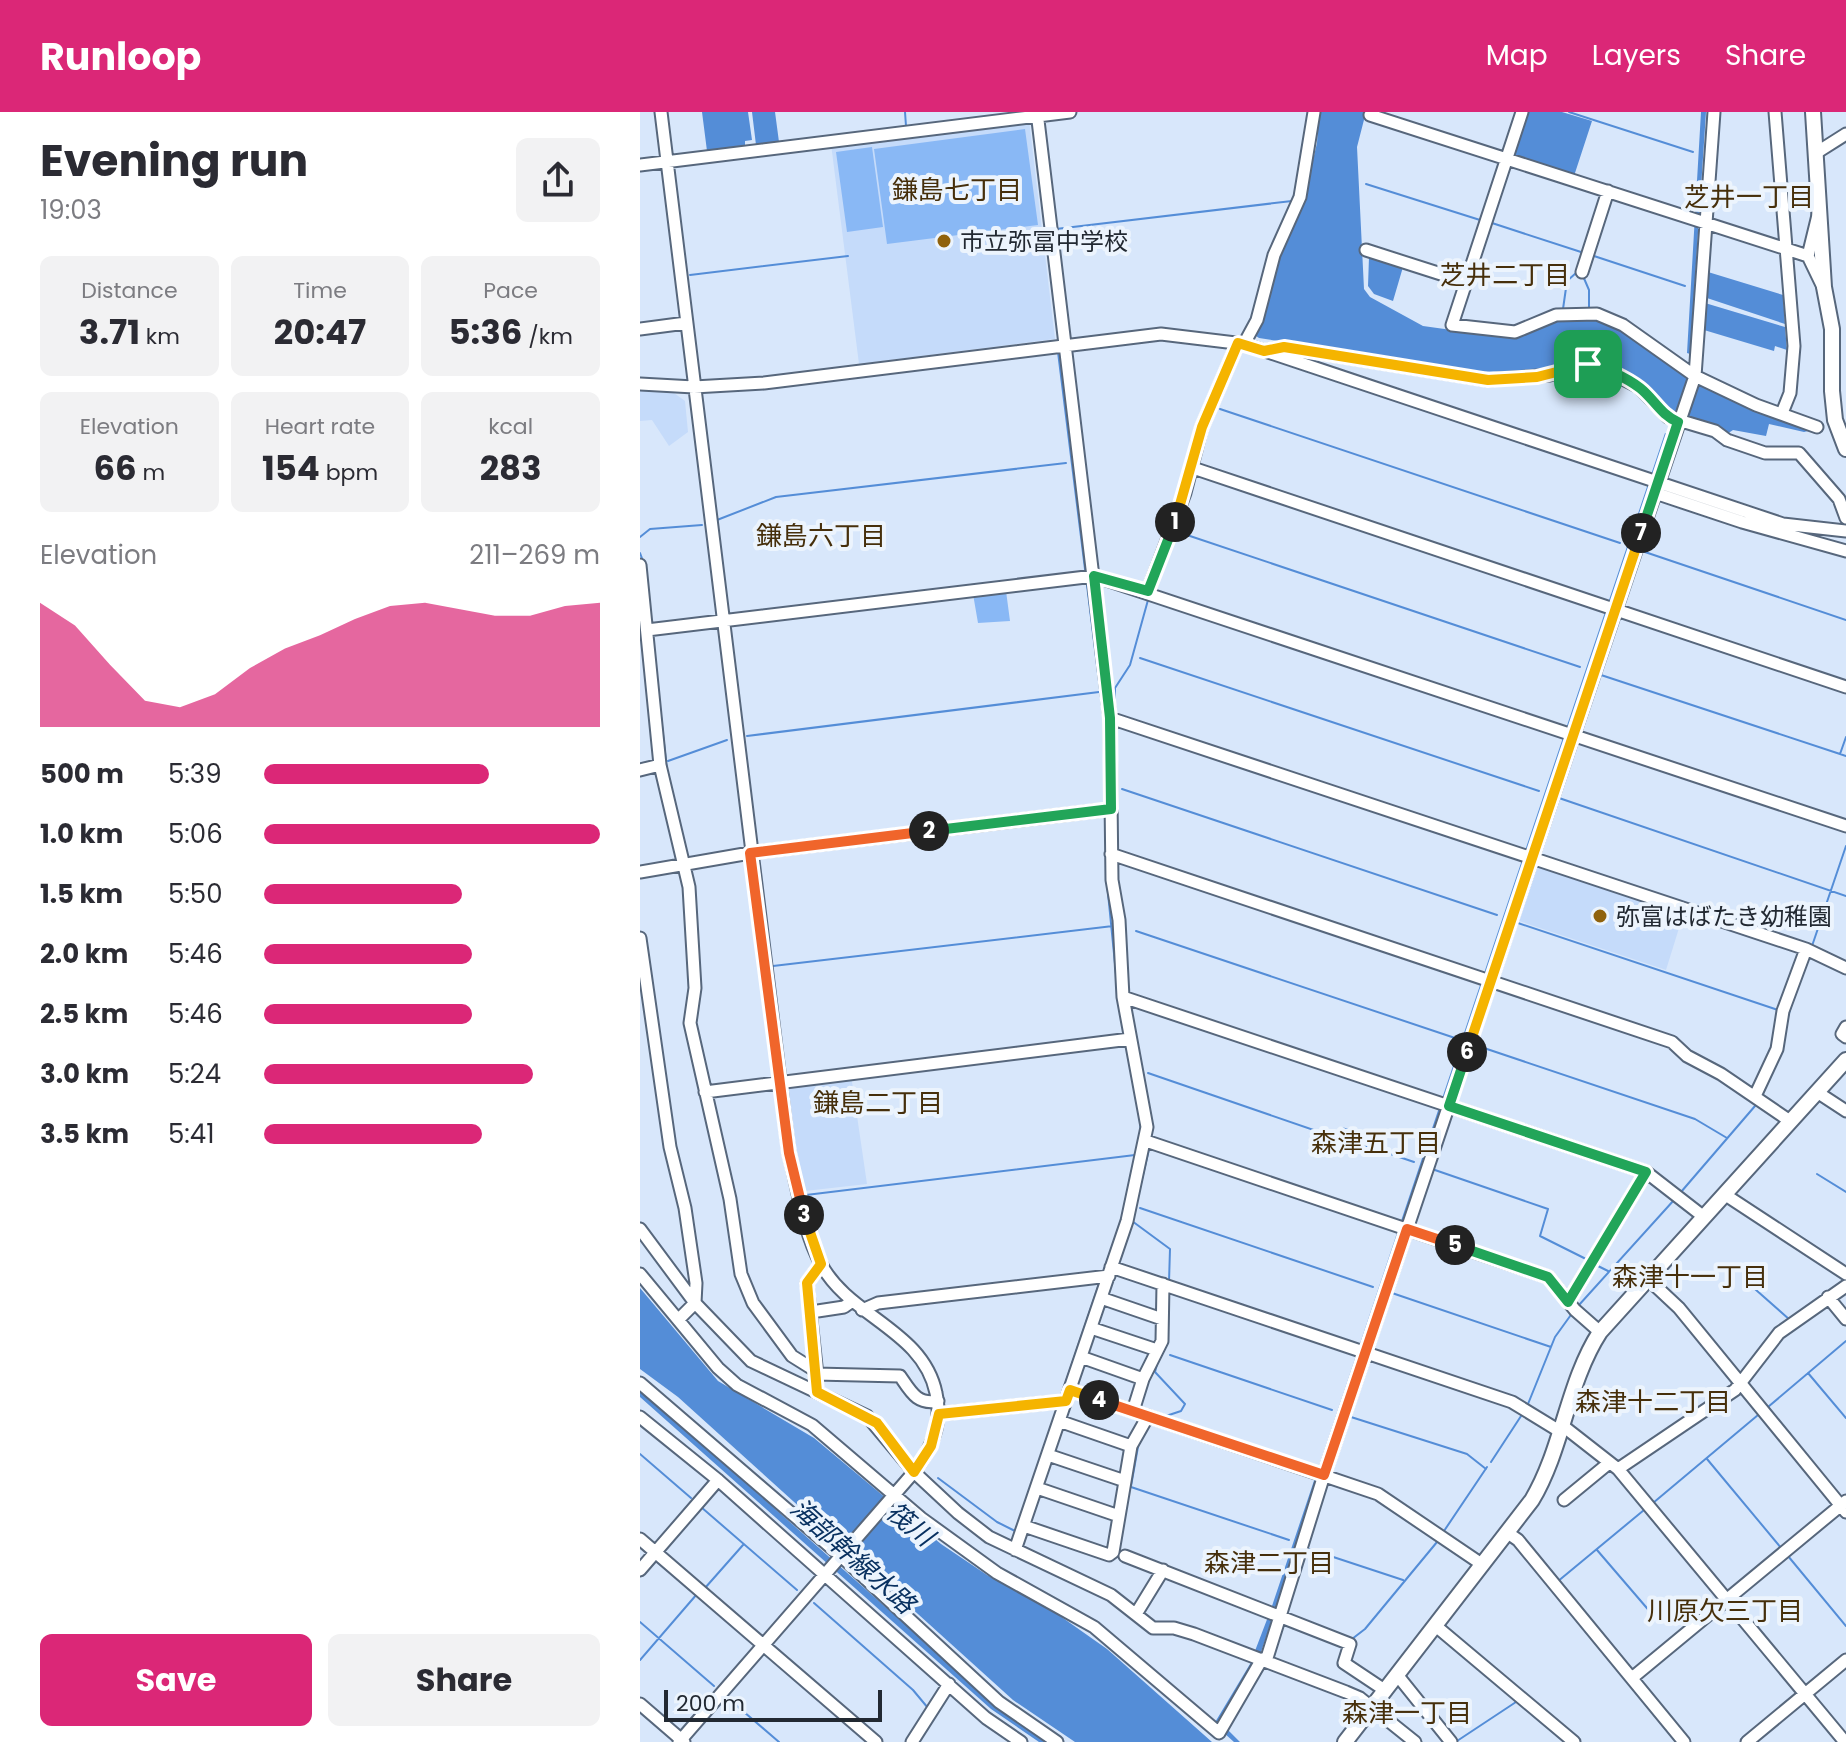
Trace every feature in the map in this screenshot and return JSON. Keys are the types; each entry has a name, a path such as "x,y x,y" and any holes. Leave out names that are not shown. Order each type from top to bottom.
{"main road":[{"path":"1813,112 1824,287 1832,329 1835,420 1846,449"},
{"path":"1345,1742 1386,1691 1402,1681 1437,1627 1535,1495 1580,1374 1600,1332 1846,1060"}],"street":[{"path":"640,1704 681,1741 914,1472 931,1446 939,1414 934,1382 922,1359 895,1333 851,1302 821,1264 789,1153 661,112"},
{"path":"640,165 1070,112"},
{"path":"1148,591 1193,468 1202,427 1241,344 1257,320 1274,255 1300,197 1314,112"},
{"path":"1522,112 1452,325 1515,332 1556,315 1597,314 1623,325 1695,376 1817,427"},
{"path":"640,1274 730,1379 812,1425 921,1518 997,1573 1094,1627 1175,1698 1223,1728 1260,1658 1568,732 1610,609 1654,496 1653,482 1695,376 1714,112"},
{"path":"1775,112 1794,346 1790,393 1782,413"},
{"path":"1015,1550 1110,1271 1146,1141 1143,1096 1123,997 1111,854 1110,718 1089,576 1064,345 1034,115"},
{"path":"1370,115 1808,256"},
{"path":"1816,153 1846,134"},
{"path":"1582,272 1608,191"},
{"path":"1819,213 1815,218 1808,256 1824,287"},
{"path":"1366,250 1466,282"},
{"path":"640,329 686,323"},
{"path":"640,384 694,387 778,381 1161,334 1241,344 1783,524 1844,531"},
{"path":"1264,351 1284,347 1488,380 1550,375 1581,364 1597,366 1639,387 1668,417 1678,422 1715,431 1727,440 1765,453 1799,453 1839,499 1846,518"},
{"path":"1193,468 1846,687"},
{"path":"1654,496 1661,495 1846,551"},
{"path":"640,565 660,765 689,887 695,988 690,1023 730,1199 741,1274 753,1303 792,1356 816,1372 900,1376 916,1399 926,1403 938,1401"},
{"path":"647,630 1089,576 1148,591 1846,826"},
{"path":"1110,718 1806,949 1846,968"},
{"path":"640,770 660,765"},
{"path":"640,872 750,853 1111,809"},
{"path":"1111,854 1672,1042 1687,1056 1755,1096 1790,1121"},
{"path":"640,938 670,1147 685,1208 696,1283 695,1303 680,1318"},
{"path":"1755,1096 1777,1049 1783,1011 1806,949"},
{"path":"1123,997 1646,1172 1704,1217"},
{"path":"1846,1027 1842,1034 1846,1037"},
{"path":"705,1092 1130,1039"},
{"path":"1817,1092 1846,1111"},
{"path":"1146,1141 1548,1277 1568,1302 1600,1332"},
{"path":"1568,1302 1646,1172"},
{"path":"1724,1194 1846,1274"},
{"path":"640,1229 695,1303 751,1361 877,1423 914,1472 958,1513 1015,1550 1111,1595 1153,1628 1174,1628 1346,1692 1372,1707 1415,1742"},
{"path":"817,1392 807,1283 821,1264"},
{"path":"862,1310 878,1303 1110,1271 1163,1284 1512,1402 1562,1429 1613,1466 1845,1742"},
{"path":"1632,1678 1844,1506 1740,1385 1679,1308 1648,1279"},
{"path":"1133,1411 1143,1379 1162,1341 1163,1284"},
{"path":"1564,1500 1740,1385 1779,1333 1846,1286"},
{"path":"1828,1297 1846,1319"},
{"path":"1101,1298 1162,1319"},
{"path":"811,1312 844,1307 851,1302"},
{"path":"1091,1328 1157,1350"},
{"path":"1081,1357 1143,1379"},
{"path":"640,1383 718,1480 836,1562 949,1684 986,1718 1021,1742"},
{"path":"939,1414 1068,1396 1133,1411 1387,1498 1483,1565"},
{"path":"1024,1526 1109,1555 1131,1446 1148,1416"},
{"path":"640,1417 674,1424 999,1702 1057,1742"},
{"path":"1059,1421 1131,1446"},
{"path":"1048,1455 1125,1481"},
{"path":"640,1570 718,1480"},
{"path":"1037,1488 1119,1516"},
{"path":"1508,1533 1518,1540 1684,1742"},
{"path":"640,1539 876,1742"},
{"path":"1125,1556 1350,1644 1344,1663 1386,1691"},
{"path":"1136,1614 1163,1570"},
{"path":"1437,1627 1574,1742"},
{"path":"1747,1742 1846,1660"},
{"path":"1402,1681 1451,1742"},
{"path":"912,1742 949,1684"}],"shaded area":[{"name":"市立弥冨中学校","path":"1029,120 1055,339 859,364 831,144"},
{"path":"1025,129 1038,225 887,244 874,149"},
{"path":"872,147 883,227 847,232 836,152"},
{"path":"640,390 674,393 685,401 688,432 669,446 652,420 640,421"},
{"path":"1006,591 1010,621 978,623 973,594"},
{"name":"弥富はばたき幼稚園","path":"1537,865 1684,912 1666,970 1516,920"},
{"path":"851,1075 867,1184 805,1191 784,1084"}],"water":[{"path":"702,112 748,112 752,140 745,141 745,146 707,151"},
{"path":"752,112 775,112 779,142 756,145"},
{"path":"1319,112 1366,112 1357,147 1364,289 1370,297 1423,326 1493,335 1567,316 1608,321 1689,378 1816,429 1804,432 1769,424 1766,436 1733,430 1727,434 1700,421 1671,414 1641,382 1591,360 1571,360 1551,370 1472,372 1259,338 1256,336 1274,272 1305,194 1317,143"},
{"path":"1527,112 1562,112 1592,121 1574,176 1515,157 1513,153"},
{"path":"1701,112 1706,112 1690,354 1687,353"},
{"path":"1369,257 1403,267 1393,301 1374,294 1368,286"},
{"path":"1708,272 1783,295 1785,324 1707,298"},
{"path":"1705,303 1785,327 1787,350 1775,346 1774,351 1704,330"},
{"path":"1057,352 1062,356 1109,741 1108,805 1104,805 1106,746"},
{"path":"1665,433 1669,435 1260,1655 1225,1727 1240,1742 1234,1742 1214,1724 1250,1664 1271,1609"},
{"name":"筏川","path":"640,1288 718,1381 814,1438 941,1544 987,1575 1053,1611 1107,1649 1212,1742 1075,1742 1013,1700 678,1397 640,1369"},
{"path":"640,1389 996,1705 1050,1742 1039,1742 991,1709 640,1397"}],"waterway":[{"path":"905,112 906,126"},
{"path":"1569,112 1693,152"},
{"path":"1701,217 1708,112"},
{"path":"1366,184 1480,220"},
{"path":"1056,229 1292,201"},
{"path":"1492,223 1581,252"},
{"path":"1699,241 1700,227"},
{"path":"690,275 848,256"},
{"path":"1594,256 1685,286"},
{"path":"1563,309 1567,281 1576,273"},
{"path":"1583,276 1589,290 1589,308"},
{"path":"1220,409 1620,543"},
{"path":"717,520 776,497 1066,463"},
{"path":"640,537 650,529 702,525"},
{"path":"1181,533 1580,667"},
{"path":"1642,551 1846,620"},
{"path":"640,553 643,561"},
{"path":"1115,712 1115,688 1130,665 1148,600"},
{"path":"654,654 667,770"},
{"path":"1140,658 1539,791"},
{"path":"1598,674 1840,754"},
{"path":"747,736 1099,692"},
{"path":"1116,724 1117,822"},
{"path":"1846,737 1840,754 1846,756"},
{"path":"668,761 727,740"},
{"path":"1122,789 1497,915"},
{"path":"1559,798 1846,896"},
{"path":"1812,946 1846,846"},
{"path":"1106,873 1116,974"},
{"path":"1515,922 1778,1010"},
{"path":"773,966 1113,926"},
{"path":"1125,926 1126,952"},
{"path":"1136,931 1455,1038"},
{"path":"1118,1000 1124,1034"},
{"path":"1787,1020 1792,1003"},
{"path":"1475,1045 1695,1119 1727,1138"},
{"path":"1142,1068 1146,1093"},
{"path":"1148,1073 1334,1137 1342,1128 1367,1137 1364,1145 1414,1162"},
{"path":"1681,1192 1755,1106"},
{"path":"1139,1111 1141,1133"},
{"path":"1139,1192 1149,1149"},
{"path":"806,1195 1135,1155"},
{"path":"1432,1169 1548,1209 1540,1236 1588,1260"},
{"path":"1104,1269 1121,1222 1131,1174"},
{"path":"1817,1174 1846,1192"},
{"path":"1579,1305 1674,1200"},
{"path":"1140,1208 1373,1287"},
{"path":"1132,1221 1170,1249 1169,1282"},
{"path":"1596,1265 1608,1271"},
{"path":"1747,1282 1790,1320"},
{"path":"1061,1396 1099,1284"},
{"path":"1168,1328 1169,1291"},
{"path":"1392,1293 1551,1347"},
{"path":"1528,1404 1555,1337 1573,1312"},
{"path":"1768,1407 1846,1341"},
{"path":"1170,1355 1332,1410"},
{"path":"1157,1364 1155,1372 1185,1404 1181,1411 1166,1416"},
{"path":"879,1370 904,1372"},
{"path":"1808,1373 1846,1418"},
{"path":"1050,1431 1058,1407"},
{"path":"1491,1462 1523,1413"},
{"path":"1653,1503 1758,1415"},
{"path":"1351,1417 1467,1454 1486,1469"},
{"path":"1131,1486 1139,1441"},
{"path":"640,1454 691,1498"},
{"path":"1707,1459 1782,1549"},
{"path":"1444,1531 1487,1467"},
{"path":"938,1478 997,1522 1015,1531 1019,1520"},
{"path":"1131,1487 1289,1540"},
{"path":"701,1507 797,1590"},
{"path":"1557,1582 1644,1510"},
{"path":"1352,1639 1365,1629 1437,1542"},
{"path":"705,1588 743,1545"},
{"path":"1306,1548 1403,1580"},
{"path":"1597,1550 1658,1621"},
{"path":"1788,1556 1846,1626"},
{"path":"640,1660 697,1594"},
{"path":"814,1603 913,1690 928,1708"},
{"path":"640,1622 714,1686"},
{"path":"730,1700 779,1742"},
{"path":"1457,1741 1516,1702"},
{"path":"1522,1706 1565,1742"}],"place":[{"name":"市立弥冨中学校","path":"944,241"},
{"name":"弥富はばたき幼稚園","path":"1600,916"}],"district":[{"name":"鎌島七丁目","path":"957,190"},
{"name":"芝井一丁目","path":"1749,197"},
{"name":"芝井二丁目","path":"1505,275"},
{"name":"鎌島六丁目","path":"821,536"},
{"name":"鎌島二丁目","path":"878,1103"},
{"name":"森津五丁目","path":"1376,1143"},
{"name":"森津十一丁目","path":"1690,1277"},
{"name":"森津十二丁目","path":"1653,1402"},
{"name":"森津二丁目","path":"1269,1563"},
{"name":"川原欠三丁目","path":"1725,1611"},
{"name":"森津一丁目","path":"1407,1713"}],"route":[{"path":"1238,343 1264,351 1284,347 1488,380 1550,375 1574,365 1588,364 1604,368 1639,387 1668,417 1678,422 1449,1106 1646,1172 1568,1302 1548,1277 1407,1229 1324,1475 1070,1390 1066,1401 939,1414 931,1446 914,1472 877,1423 817,1392 807,1283 821,1264 803,1212 789,1153 750,853 1111,809 1113,763 1110,718 1094,576 1148,591 1185,493 1202,427 1238,343"}],"water label":[{"name":"海部幹線水路","path":"853,1556"}]}
